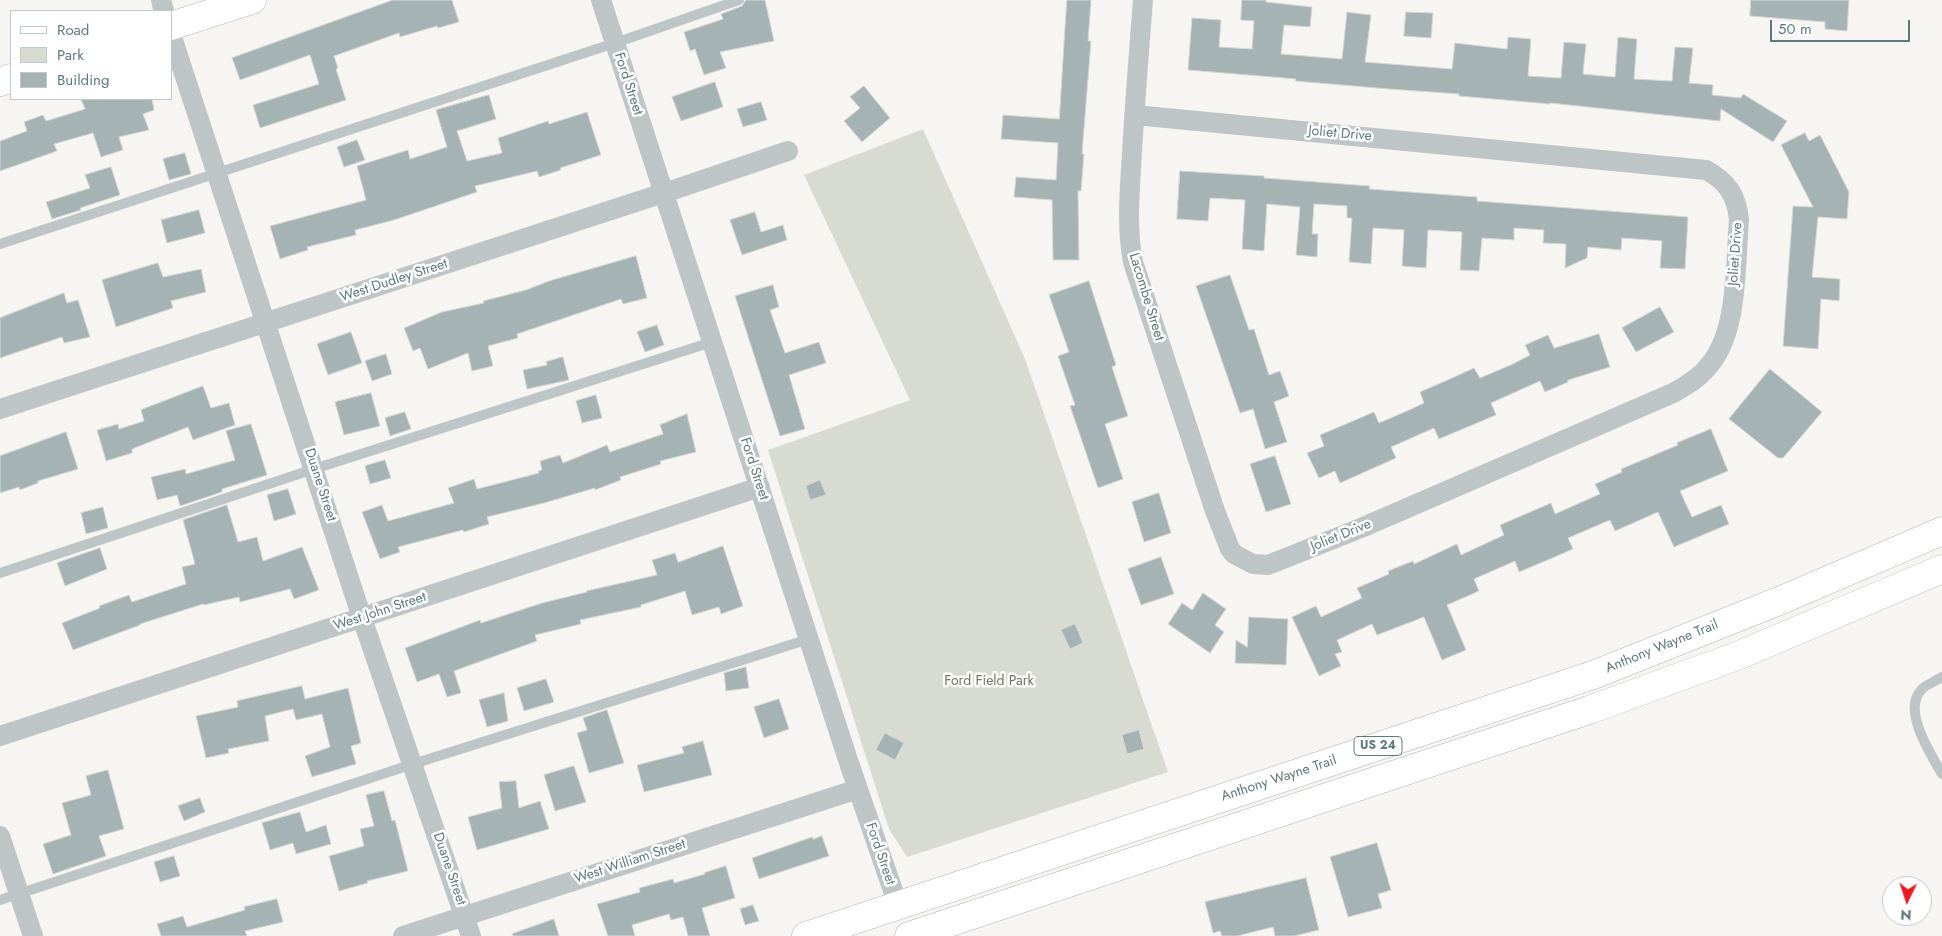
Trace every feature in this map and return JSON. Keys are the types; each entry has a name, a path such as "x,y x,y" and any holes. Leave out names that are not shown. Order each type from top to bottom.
{"main road":[{"path":"172,26 252,0"},
{"name":"Anthony Wayne Trail","path":"806,936 1593,675 1779,601 1942,531"},
{"name":"US 24","path":"911,936 1589,710 1737,656 1942,569"},
{"name":"Ford Street","path":"898,905 911,936"}],"street":[{"name":"Ford Street","path":"601,0 858,789 898,905"},
{"name":"Lacombe Street","path":"1143,0 1129,209 1130,248 1215,511 1230,549 1246,562 1259,565"},
{"name":"Duane Street","path":"172,37 218,172 362,618 471,936"},
{"name":"Joliet Drive","path":"1134,115 1694,168 1706,170 1718,176 1727,184 1738,206 1739,220 1730,319 1727,332 1716,357 1698,377 1673,392 1370,524 1277,562 1259,565"},
{"name":"West Dudley Street","path":"0,409 788,151"},
{"name":"West John Street","path":"0,736 760,487"},
{"name":"West William Street","path":"403,936 858,789"},
{"path":"0,836 33,936"}],"lane":[{"path":"0,244 615,43 739,0"},
{"path":"0,573 314,468 712,342"},
{"path":"0,900 412,764 809,639"},
{"path":"1942,677 1921,690 1915,704 1918,729 1942,774"}],"green space":[{"name":"Ford Field Park","path":"923,129 1025,359 1168,772 907,857 889,829 768,450 910,400 804,175"}],"building":[{"path":"393,0 452,0 459,22 438,28 437,26 400,37 399,33 334,56 346,100 260,128 253,105 319,84 310,55 240,80 232,58"},
{"path":"746,0 765,0 774,41 720,52 726,68 704,75 695,49 690,51 684,32 723,19 721,14 742,6"},
{"path":"1067,0 1091,0 1088,41 1091,41 1081,191 1078,191 1079,260 1053,260 1052,200 1014,197 1016,177 1056,180 1058,143 1001,139 1003,115 1059,119"},
{"path":"1242,0 1266,0 1266,2 1312,7 1310,27 1284,25 1281,54 1342,59 1347,12 1371,15 1365,62 1452,69 1455,43 1507,49 1508,37 1531,39 1528,76 1561,78 1564,42 1586,44 1583,74 1615,77 1618,37 1637,39 1634,79 1672,81 1675,47 1693,48 1689,83 1713,85 1712,95 1741,98 1743,94 1787,121 1773,142 1721,109 1720,121 1550,103 1459,96 1459,94 1295,81 1296,79 1188,70 1192,18 1221,20 1219,47 1252,49 1254,21 1241,20"},
{"path":"1751,0 1849,0 1847,31 1825,29 1825,22 1750,16"},
{"path":"1406,12 1433,13 1431,38 1404,36"},
{"path":"715,82 723,107 681,121 672,97"},
{"path":"864,86 890,118 862,142 844,121 860,108 850,97"},
{"path":"489,95 496,119 457,131 467,161 502,153 498,138 548,121 549,124 587,112 601,155 539,177 537,171 475,186 477,192 394,220 355,230 356,235 307,247 308,250 280,259 270,226 366,200 357,166 408,150 410,159 447,147 436,110"},
{"path":"81,100 152,100 154,110 143,114 149,130 119,137 123,150 101,157 93,133 54,144 57,151 0,171 0,141 27,131 24,122 43,115 46,121 85,109"},
{"path":"761,102 767,120 743,127 737,109"},
{"path":"1805,133 1809,141 1820,135 1849,192 1847,219 1818,217 1812,277 1840,279 1839,301 1821,299 1818,349 1783,346 1793,206 1813,207 1781,145"},
{"path":"357,140 365,160 344,167 337,147"},
{"path":"185,153 191,174 169,180 163,159"},
{"path":"111,167 120,195 52,219 46,202 90,188 85,175"},
{"path":"1180,171 1264,176 1264,178 1370,186 1369,189 1477,197 1477,201 1688,217 1685,269 1660,268 1662,241 1622,238 1621,250 1588,247 1587,258 1565,268 1566,244 1543,243 1544,230 1514,228 1514,240 1482,238 1479,271 1460,270 1462,232 1428,230 1426,268 1402,266 1404,230 1373,228 1371,264 1349,262 1352,218 1347,218 1347,206 1314,204 1312,234 1318,234 1317,257 1296,255 1300,207 1267,204 1264,251 1242,249 1245,200 1210,198 1208,221 1177,219"},
{"path":"199,210 205,233 167,243 161,220"},
{"path":"755,212 761,232 783,225 787,240 742,255 730,220"},
{"path":"636,256 647,298 623,304 621,299 517,334 518,338 488,346 493,366 472,371 468,353 428,369 420,348 413,351 404,328 442,312 484,303 483,301 526,290 549,281"},
{"path":"158,263 163,277 201,269 206,292 171,301 173,308 116,327 102,280"},
{"path":"1230,275 1249,330 1254,329 1269,375 1280,371 1289,396 1274,402 1287,442 1265,449 1253,409 1240,413 1196,286"},
{"path":"1089,281 1116,365 1112,367 1128,416 1105,424 1123,479 1098,488 1070,406 1075,405 1058,356 1069,352 1049,295"},
{"path":"773,285 779,307 770,310 785,353 819,342 826,363 789,375 805,429 780,436 735,296"},
{"path":"64,293 67,303 78,300 90,337 64,343 62,337 0,358 0,318"},
{"path":"1660,307 1674,332 1636,352 1622,328"},
{"path":"657,325 664,345 645,352 637,332"},
{"path":"351,332 362,363 328,375 317,344"},
{"path":"1599,334 1610,367 1568,380 1568,382 1545,392 1540,381 1491,403 1496,415 1439,439 1434,428 1391,447 1396,458 1340,483 1335,471 1319,478 1307,453 1324,446 1320,435 1374,412 1379,423 1407,411 1424,403 1420,392 1474,368 1480,378 1513,364 1530,355 1525,345 1548,335 1554,348"},
{"path":"386,354 392,374 372,381 365,361"},
{"path":"563,357 569,380 527,389 523,370 547,365 546,362"},
{"path":"1770,369 1822,412 1783,458 1778,458 1729,419"},
{"path":"203,386 211,408 229,403 235,425 193,440 188,427 132,449 132,453 106,461 97,430 118,424 119,429 144,421 141,410"},
{"path":"371,393 380,426 344,435 335,402"},
{"path":"596,395 602,418 582,423 576,401"},
{"path":"405,412 411,429 390,436 385,418"},
{"path":"687,414 696,452 660,461 661,464 620,477 621,480 595,490 595,488 487,517 489,524 464,532 463,530 398,547 400,552 380,559 362,512 382,505 388,521 454,503 448,488 474,479 477,489 539,473 538,471 542,470 540,461 560,455 563,463 607,445 610,452 663,434 660,425"},
{"path":"251,424 267,475 222,489 222,492 180,506 177,495 157,500 151,477 185,469 186,474 235,460 226,431"},
{"path":"1711,429 1728,471 1680,491 1692,517 1721,505 1729,524 1674,547 1658,512 1615,531 1610,520 1568,538 1573,549 1550,559 1519,572 1515,561 1474,579 1479,591 1447,605 1466,650 1442,660 1424,617 1377,635 1372,624 1337,640 1342,652 1335,654 1341,666 1319,676 1292,617 1316,606 1321,617 1362,598 1357,588 1389,574 1388,571 1413,561 1414,564 1457,544 1461,555 1504,535 1500,525 1551,503 1555,514 1600,494 1595,484 1622,472 1621,469"},
{"path":"66,432 78,469 38,481 38,483 20,490 19,487 0,493 0,456"},
{"path":"1275,456 1291,504 1266,512 1250,464"},
{"path":"385,460 391,478 370,484 365,466"},
{"path":"820,480 826,495 810,500 806,486"},
{"path":"288,489 296,514 274,521 267,495"},
{"path":"1159,493 1171,533 1144,542 1132,502"},
{"path":"227,505 238,542 257,537 263,561 302,547 319,590 294,599 290,589 240,602 239,597 203,604 140,624 73,650 62,623 129,595 132,602 186,584 182,567 195,564 183,520"},
{"path":"103,507 108,528 86,534 81,513"},
{"path":"723,546 743,606 721,614 719,607 692,615 685,591 641,605 641,607 580,620 581,624 535,635 537,641 454,671 461,693 447,697 439,674 417,682 405,648 480,620 481,623 586,591 657,575 652,560 675,553 678,562"},
{"path":"100,548 107,569 65,586 57,563"},
{"path":"1161,557 1174,594 1141,605 1128,569"},
{"path":"1203,593 1226,609 1215,625 1224,632 1210,653 1168,624 1182,603 1192,610"},
{"path":"1249,617 1288,619 1286,665 1235,663 1236,640 1247,647"},
{"path":"1075,624 1083,643 1070,649 1061,630"},
{"path":"746,667 749,688 726,691 724,673"},
{"path":"546,679 554,702 524,711 517,688"},
{"path":"302,686 305,699 348,688 361,743 351,746 356,764 312,777 305,756 330,747 322,714 296,720 293,709 265,716 269,741 228,749 229,753 206,758 196,716 238,707 237,701"},
{"path":"504,693 508,721 487,727 479,700"},
{"path":"779,699 789,729 764,738 754,707"},
{"path":"607,710 624,763 589,773 577,733 587,730 583,718"},
{"path":"1139,730 1144,749 1127,754 1122,735"},
{"path":"885,733 904,743 895,760 876,750"},
{"path":"703,741 712,775 644,792 637,765 684,753 682,747"},
{"path":"574,766 586,802 555,811 544,775"},
{"path":"108,770 124,829 99,836 106,856 53,874 43,844 71,835 62,803 91,795 86,776"},
{"path":"516,781 519,808 540,801 549,829 477,850 468,817 502,808 499,782"},
{"path":"384,791 392,821 395,820 408,871 367,881 368,883 339,891 329,856 364,846 360,829 374,826 366,795"},
{"path":"200,798 205,812 184,821 178,806"},
{"path":"300,812 306,832 326,825 331,844 296,854 293,843 270,850 262,823"},
{"path":"822,836 829,856 759,879 752,858 812,837 813,839"},
{"path":"1377,843 1391,890 1378,894 1382,908 1348,917 1330,857"},
{"path":"174,856 180,876 160,882 154,862"},
{"path":"726,866 735,898 702,908 710,936 688,936 683,917 671,920 669,914 632,925 635,936 608,936 597,904 640,892 639,888 673,879 674,883"},
{"path":"1306,878 1319,930 1294,936 1275,936 1273,927 1237,936 1222,936 1220,931 1213,933 1205,902"},
{"path":"277,899 283,922 245,931 247,936 161,936 157,924 183,916 187,927 245,910 244,907"},
{"path":"753,905 759,921 745,925 740,909"},
{"path":"554,919 559,936 513,936 512,934"}]}
